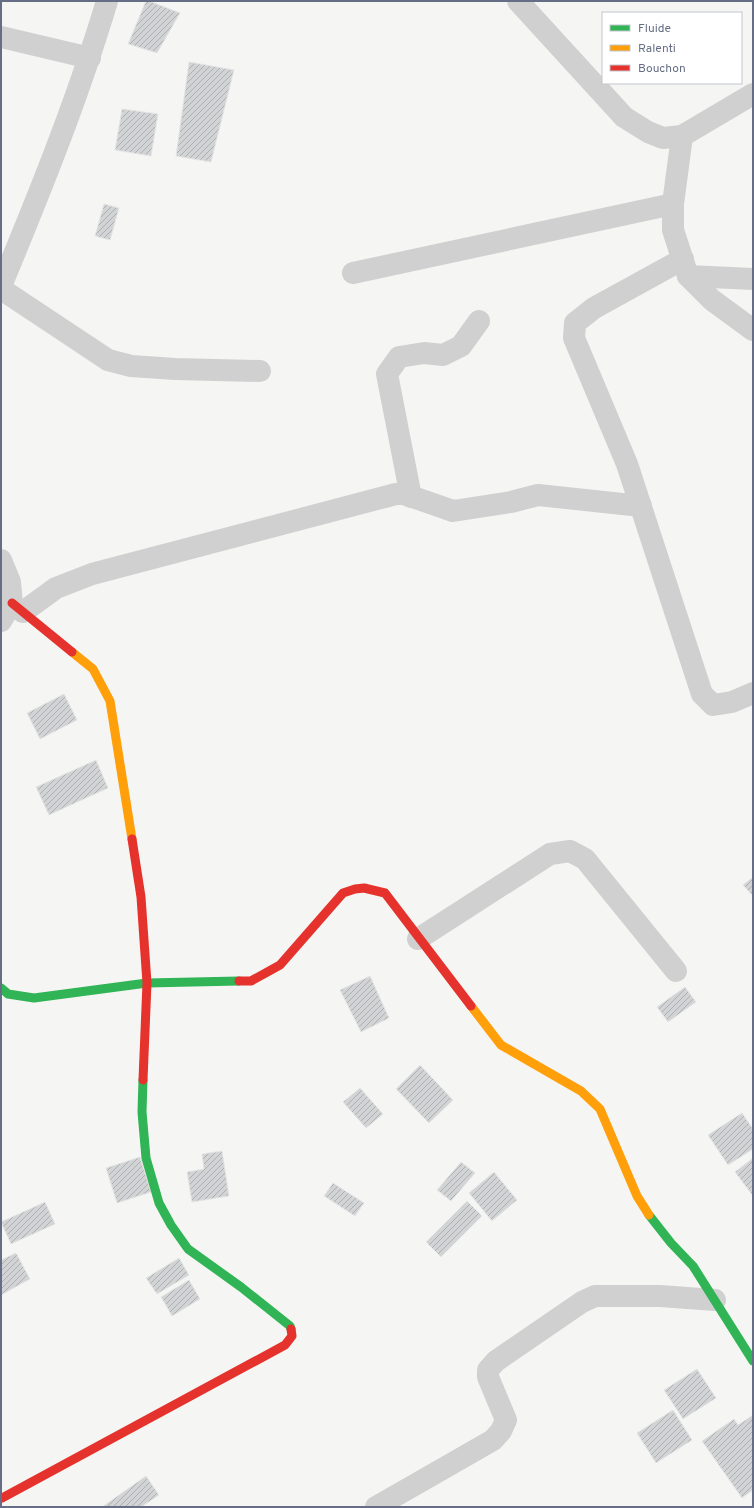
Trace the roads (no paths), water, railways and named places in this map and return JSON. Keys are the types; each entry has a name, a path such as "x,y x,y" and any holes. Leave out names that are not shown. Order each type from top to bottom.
{"street":[{"path":"107,1 90,58 41,188 1,287 108,360 131,366 175,369 260,371"},
{"path":"518,1 624,117 648,132 663,138 682,136 753,94"},
{"path":"1,37 90,58"},
{"path":"682,136 673,204 673,230 686,268 712,300 753,330"},
{"path":"353,273 673,204"},
{"path":"753,279 686,268 594,308 575,323 574,338 627,464 702,694 713,705 732,702 753,693"},
{"path":"411,497 387,374 399,357 424,353 443,355 461,346 479,321"},
{"path":"1,621 18,607 56,588 92,574 396,494 404,494 453,511 511,502 538,495 641,506"},
{"path":"1,560 18,607 93,669 110,701 142,897 147,983 142,1112 146,1158 159,1203 170,1225 188,1249 241,1287 290,1326 292,1336 285,1345 1,1500"},
{"path":"418,938 550,854 570,851 585,860 676,971"},
{"path":"1,988 8,994 34,998 147,983 251,980 280,965 343,893 356,888 369,888 385,893 501,1045 581,1091 600,1109 637,1196 654,1223 693,1266 753,1361"},
{"path":"378,1506 493,1440 501,1431 506,1420 488,1377 488,1370 496,1361 582,1302 595,1296 660,1296 715,1300"}]}
